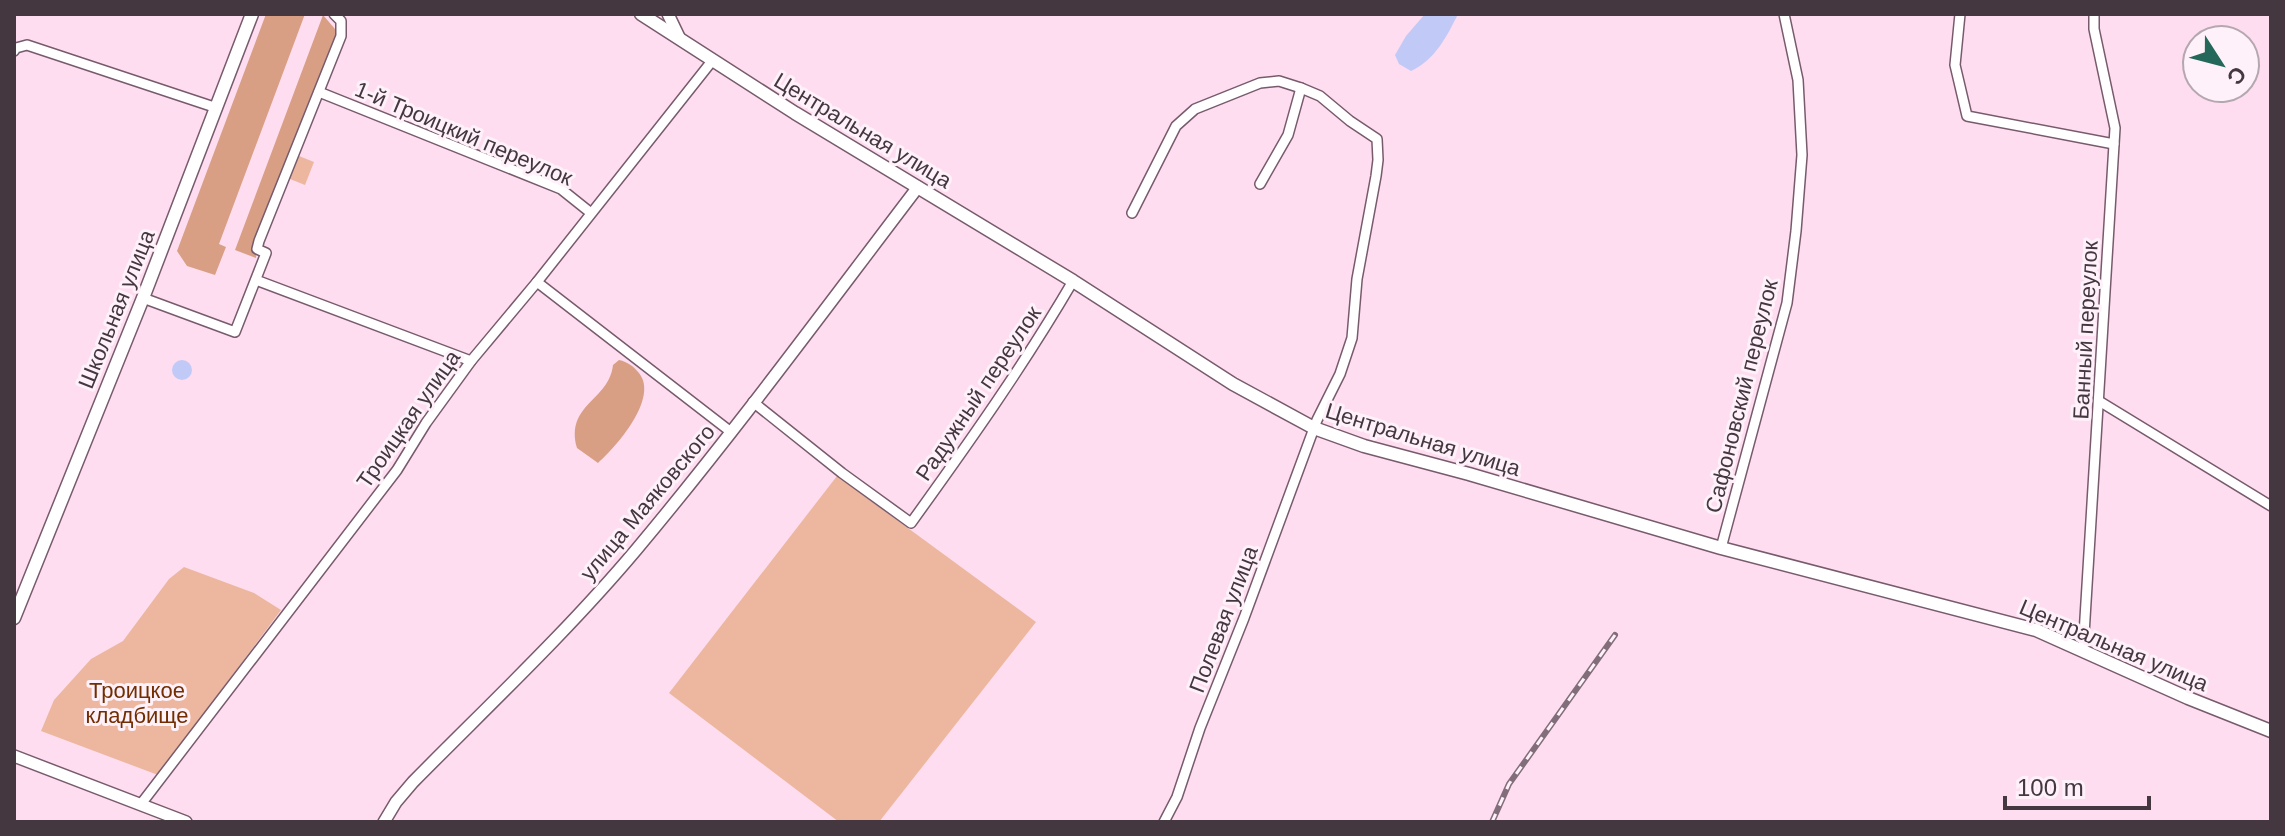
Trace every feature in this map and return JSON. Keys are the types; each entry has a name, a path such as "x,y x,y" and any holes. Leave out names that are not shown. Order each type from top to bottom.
{"main road":[{"name":"Школьная улица","path":"14,618 143,298 252,14"},
{"name":"Центральная улица","path":"641,14 712,61 1073,281 1233,384 1314,428 1364,446 1721,548 2018,624 2053,636 2188,698 2271,731"}],"street":[{"path":"143,298 235,332 266,253 257,249 259,241 342,29 341,21 334,14"},
{"path":"668,14 679,37"},
{"name":"Сафоновский переулок","path":"1721,548 1787,303 1796,231 1802,155 1798,80 1784,14"},
{"path":"1960,14 1955,65 1967,116 2114,144"},
{"name":"Банный переулок","path":"2083,651 2115,128 2094,29 2094,14"},
{"path":"15,50 27,45 217,108"},
{"name":"Троицкая улица","path":"141,804 397,470 426,423 471,361 712,61"},
{"path":"1132,213 1176,126 1184,117 1195,109 1260,83 1279,81 1301,88 1288,135 1260,184"},
{"name":"Полевая улица","path":"1164,822 1177,797 1200,728 1314,428 1340,374 1352,338 1359,264 1378,160 1377,139 1320,96 1301,88"},
{"name":"1-й Троицкий переулок","path":"319,92 561,189 591,213"},
{"name":"улица Маяковского","path":"384,822 413,782 625,563 731,432 918,187"},
{"path":"256,280 471,361"},
{"name":"Радужный переулок","path":"753,402 911,523 978,429 1073,281"},
{"path":"537,282 731,432"},
{"path":"2099,401 2271,506"},
{"path":"14,756 186,822"}],"green space":[{"path":"294,154 314,162 305,185 285,177"},
{"path":"837,476 1036,622 879,822 839,822 669,693"},
{"name":"Троицкое кладбище","path":"184,567 254,593 281,610 158,775 41,731 54,700 91,659 123,641 169,579"}],"shaded area":[{"path":"266,14 305,14 219,244 226,247 215,275 187,266 177,251"},
{"path":"323,15 341,36 256,258 235,250"},
{"path":"619,360 639,373 644,383 644,395 625,434 598,463 577,448 577,422 604,387 613,365"}],"water":[{"path":"1425,14 1458,14 1434,54 1411,71 1399,64 1395,55"},
{"path":"182,360 189,363 192,370 189,377 182,380 175,377 172,370 175,363"}],"railway":[{"path":"1492,822 1509,784 1615,635"}]}
